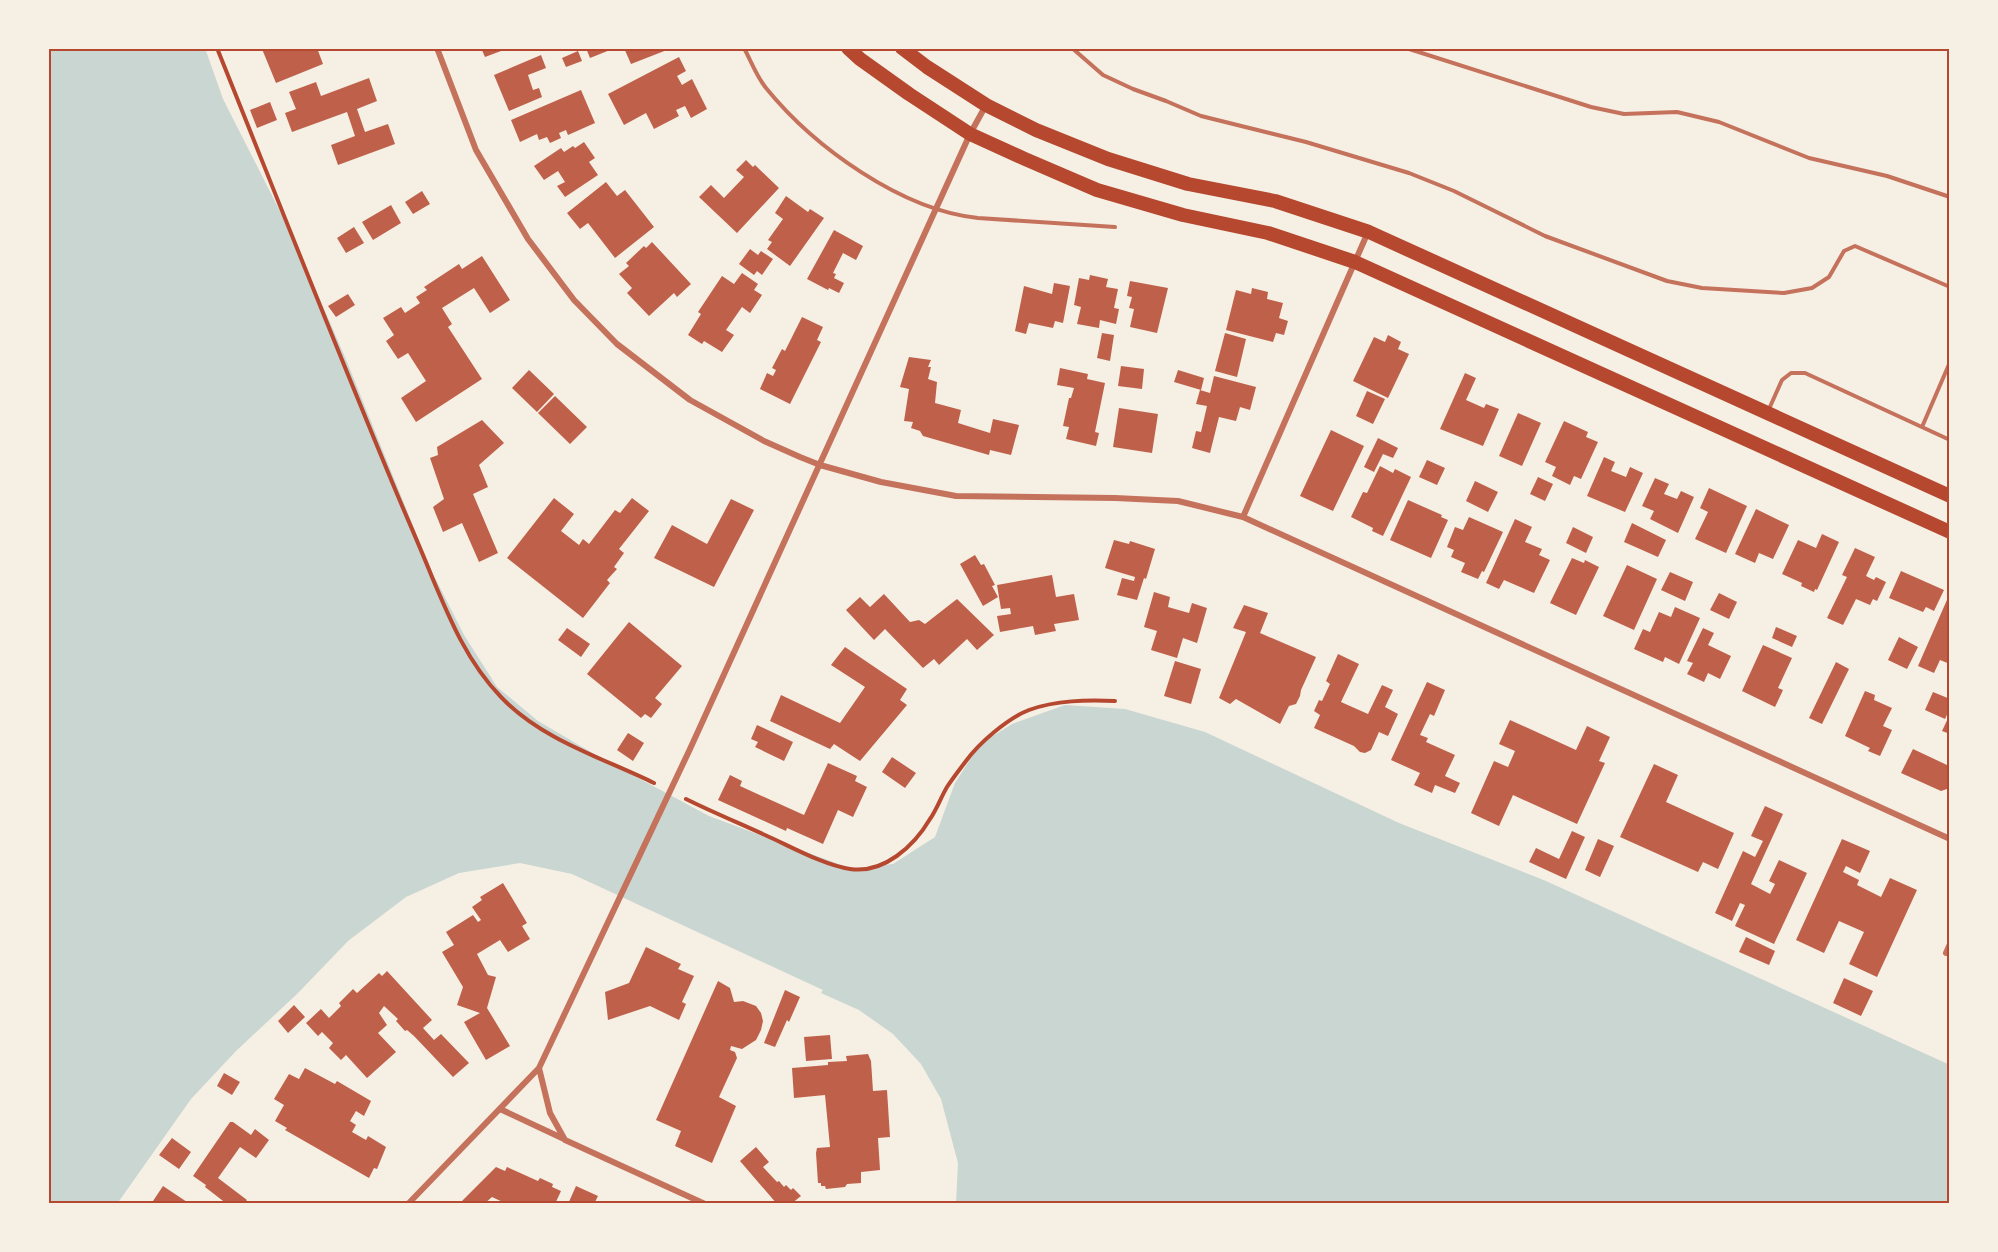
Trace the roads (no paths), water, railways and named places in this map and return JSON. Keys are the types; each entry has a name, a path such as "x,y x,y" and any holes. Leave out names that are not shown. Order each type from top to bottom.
{"highway":[{"path":"848,48 889,80 970,134 1097,190 1183,215 1268,234 1355,262 1950,532"},
{"path":"902,48 986,105 1036,130 1108,159 1188,184 1275,201 1369,232 1950,496"}],"street":[{"path":"437,48 476,150 528,239 574,300 617,344 690,400 764,441 820,465 881,482 956,496 1178,501 1243,517 1950,839"},
{"path":"408,1204 539,1068 677,777 970,134 986,105"},
{"path":"1243,517 1369,232"},
{"path":"1946,954 1950,944"},
{"path":"539,1068 550,1113 565,1140"},
{"path":"500,1109 705,1204"}],"lane":[{"path":"744,48 765,86 796,121 836,155 872,180 936,210 959,216 1115,227"},
{"path":"1072,48 1103,75 1201,116 1295,139 1409,173 1454,191 1554,240 1667,281 1702,288 1784,293 1812,288 1829,277 1845,251 1855,246 1950,287"},
{"path":"1406,48 1591,106 1624,114 1677,112 1719,122 1809,158 1887,176 1950,197"},
{"path":"1922,427 1950,362"},
{"path":"1767,412 1782,380 1791,373 1805,373 1950,440"}]}
